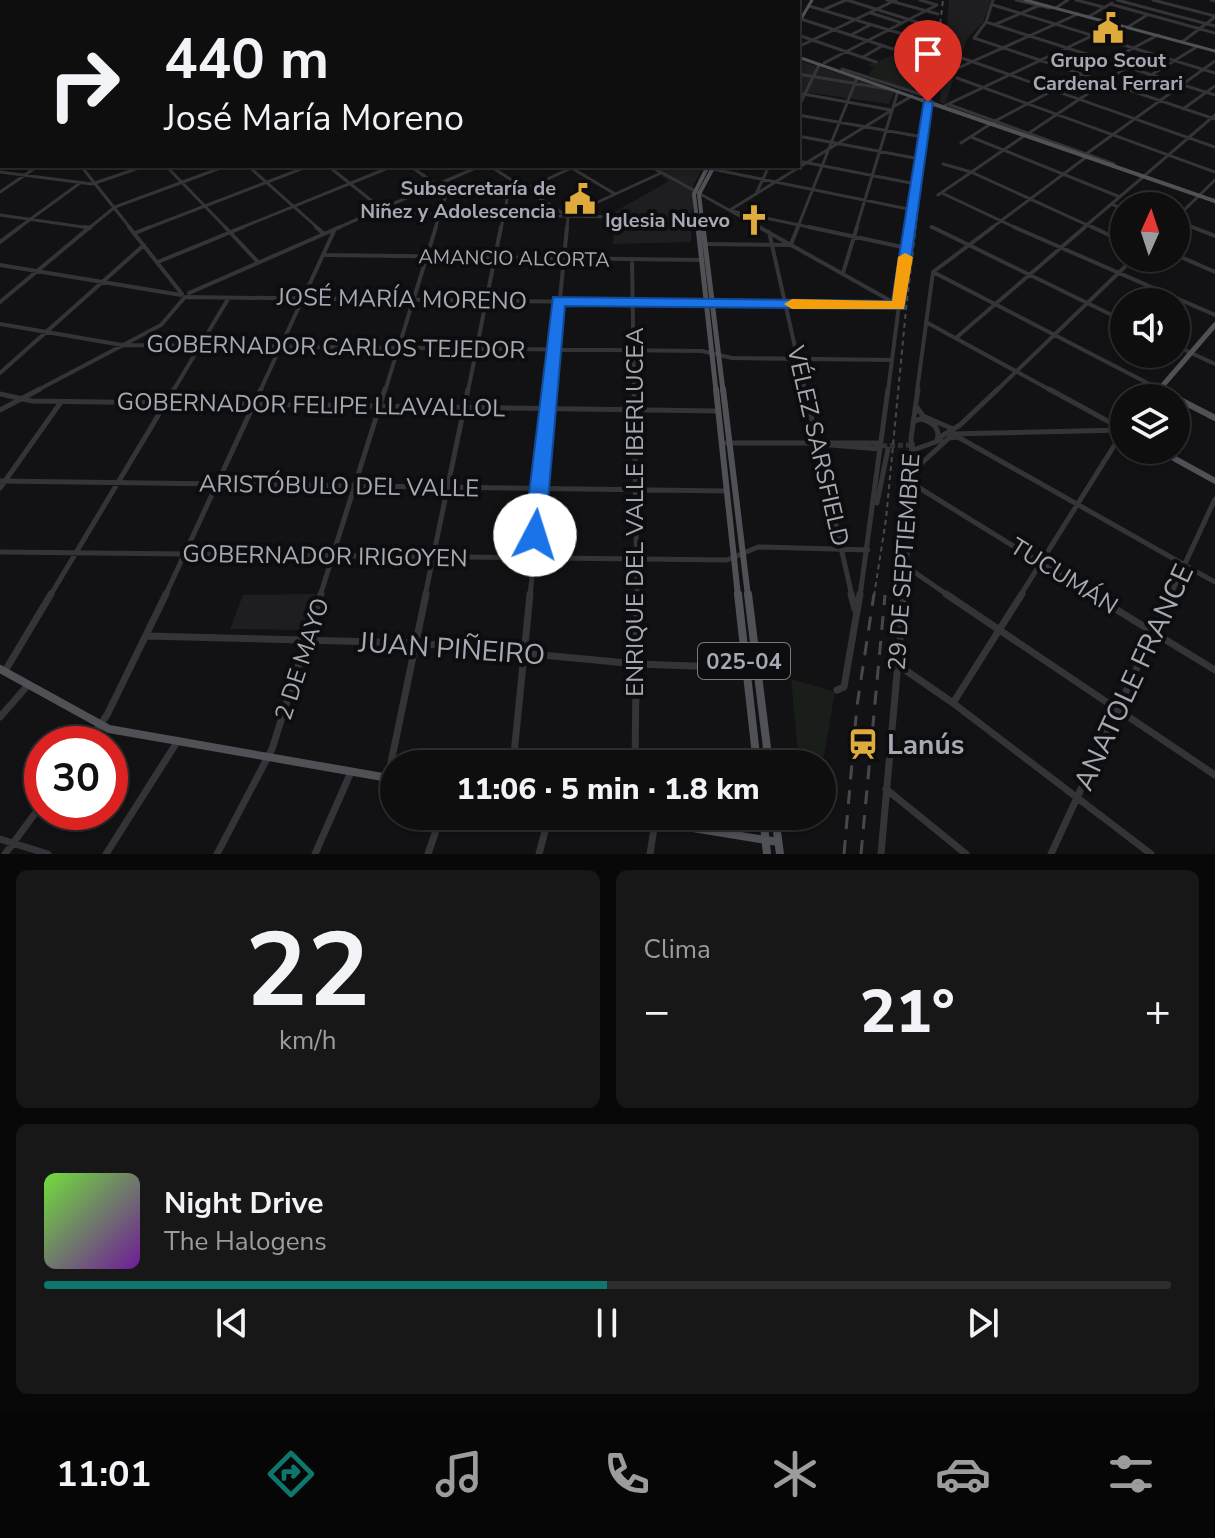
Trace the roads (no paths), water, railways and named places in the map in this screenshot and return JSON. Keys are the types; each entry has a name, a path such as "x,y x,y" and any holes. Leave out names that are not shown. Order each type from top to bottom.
{"main road":[{"path":"1025,0 1215,51"},
{"path":"800,58 929,100"},
{"path":"800,58 929,100"},
{"path":"823,65 843,69 1215,202"},
{"path":"697,192 710,168"},
{"name":"025-04","path":"697,192 707,244 712,352 755,750"},
{"name":"025-04","path":"697,192 702,260 720,356 767,750"},
{"path":"1163,384 1215,325"},
{"path":"1190,405 1215,418"},
{"path":"1184,464 1215,481"},
{"path":"2,670 101,726"},
{"path":"128,731 380,777"},
{"path":"705,830 778,842"},
{"path":"765,830 767,854"},
{"path":"777,830 780,854"}],"street":[{"path":"800,19 893,49 933,27 847,0 824,10"},
{"path":"887,0 938,14"},
{"path":"920,0 937,5"},
{"path":"800,104 813,77 823,65 937,5 939,0"},
{"path":"993,0 986,22 974,38 1214,118"},
{"path":"1016,0 1078,14"},
{"path":"1032,0 1078,14"},
{"path":"1057,7 1068,0"},
{"path":"1076,0 1104,7"},
{"path":"1088,17 1117,0 1215,26"},
{"path":"1153,0 1215,17"},
{"path":"1128,27 1172,0"},
{"path":"800,46 894,1"},
{"path":"808,3 926,41"},
{"path":"1110,4 1215,33"},
{"path":"993,5 1215,73"},
{"path":"995,25 1039,5"},
{"path":"870,13 902,23"},
{"path":"958,68 1078,14"},
{"path":"1182,42 1215,17"},
{"path":"986,22 1215,95"},
{"path":"1087,156 942,107 1117,24"},
{"path":"851,35 871,25"},
{"path":"961,143 995,121 1158,35"},
{"path":"800,36 876,62"},
{"path":"862,57 882,46"},
{"path":"1127,91 1198,46"},
{"path":"1121,55 1163,68"},
{"path":"962,58 1215,147"},
{"path":"1149,384 933,272 1087,156 1110,134 1215,61"},
{"path":"1029,133 1126,68"},
{"path":"800,74 890,89"},
{"path":"791,244 859,78 929,100 878,446 875,511"},
{"path":"957,78 1215,172"},
{"path":"1183,109 1215,86"},
{"path":"843,273 898,91"},
{"path":"800,93 892,108"},
{"path":"800,166 912,96"},
{"path":"949,105 1127,171"},
{"path":"800,115 923,137"},
{"path":"1126,192 1214,118"},
{"path":"1024,136 940,194 1215,315"},
{"path":"800,137 920,159"},
{"path":"970,137 1110,193"},
{"path":"800,161 916,184"},
{"path":"943,164 971,172 1110,236"},
{"path":"0,192 35,168"},
{"path":"83,168 185,294"},
{"path":"0,172 95,183 139,168"},
{"path":"168,168 258,262"},
{"path":"0,302 115,207 220,168"},
{"path":"250,168 324,234"},
{"path":"135,233 304,168"},
{"path":"331,168 382,209"},
{"path":"158,262 388,168"},
{"path":"413,168 437,185"},
{"path":"0,410 165,322 185,294 475,168"},
{"path":"493,168 568,217"},
{"path":"508,198 571,168"},
{"path":"575,168 615,194"},
{"path":"715,168 913,210"},
{"path":"755,194 768,168"},
{"path":"730,211 797,168"},
{"path":"568,217 659,170 899,306"},
{"path":"0,242 89,176"},
{"name":"2 DE MAYO","path":"217,854 270,757 440,216 450,183 447,180"},
{"path":"396,750 511,180"},
{"path":"1190,206 1215,180"},
{"path":"957,337 1110,205"},
{"path":"730,211 907,248"},
{"path":"371,213 618,217"},
{"path":"0,215 91,228"},
{"path":"514,750 552,349 568,217"},
{"path":"1190,226 1215,236"},
{"path":"931,227 1110,314"},
{"path":"101,726 219,484 326,255 335,229"},
{"name":"VÉLEZ SARSFIELD","path":"769,232 856,614"},
{"path":"707,244 791,244"},
{"path":"0,373 144,245"},
{"name":"AMANCIO ALCORTA","path":"326,255 702,260"},
{"name":"ENRIQUE DEL VALLE IBERLUCEA","path":"632,259 637,559 635,750"},
{"path":"1190,261 1215,272"},
{"name":"JOSÉ MARÍA MORENO","path":"0,265 228,298 899,306"},
{"name":"29 DE SEPTIEMBRE","path":"881,854 907,567 913,484 910,457 913,423 933,272"},
{"path":"913,471 1119,273"},
{"path":"2,670 76,554 228,298"},
{"path":"926,322 1110,422"},
{"name":"GOBERNADOR CARLOS TEJEDOR","path":"0,324 122,345 634,350 712,352 720,356"},
{"path":"1191,353 1215,364"},
{"path":"720,356 892,360"},
{"name":"GOBERNADOR FELIPE LLAVALLOL","path":"0,394 62,401 718,411"},
{"path":"0,488 2,481 62,401"},
{"path":"915,404 923,416 956,431 969,433 1110,430"},
{"path":"913,423 920,419 932,423 938,430 937,439"},
{"path":"956,431 935,445 916,447 929,444 956,431"},
{"path":"956,431 971,444 1215,582"},
{"path":"722,443 878,446"},
{"path":"837,690 844,687 888,449"},
{"path":"953,703 1110,452"},
{"name":"ARISTÓBULO DEL VALLE","path":"2,481 727,491"},
{"name":"TUCUMÁN","path":"913,484 1215,670"},
{"name":"ANATOLE FRANCE","path":"1051,854 1215,499"},
{"name":"GOBERNADOR IRIGOYEN","path":"0,552 727,560 765,547 868,550"},
{"path":"907,567 1215,775"},
{"name":"JUAN PIÑEIRO","path":"146,636 416,643 637,664 757,668"},
{"path":"898,665 953,703 1151,854"},
{"path":"0,717 28,685"},
{"path":"106,854 177,741"},
{"path":"315,854 351,772"},
{"path":"886,789 966,854"},
{"path":"5,854 24,828"},
{"path":"428,854 436,830"},
{"path":"539,854 545,830"},
{"path":"650,854 654,830"},
{"path":"0,839 48,854"}],"tunnel":[{"path":"874,446 915,445"}],"railway":[{"path":"874,596 886,519 906,309 943,0"},
{"path":"844,854 857,706 874,594"},
{"path":"861,854 885,595"}],"place":[{"name":"Grupo Scout Cardenal Ferrari","path":"1108,28"},
{"name":"Subsecretaría de Niñez y Adolescencia","path":"580,199"},
{"name":"Iglesia Nuevo","path":"754,220"},
{"name":"Lanús","path":"863,744"}]}
